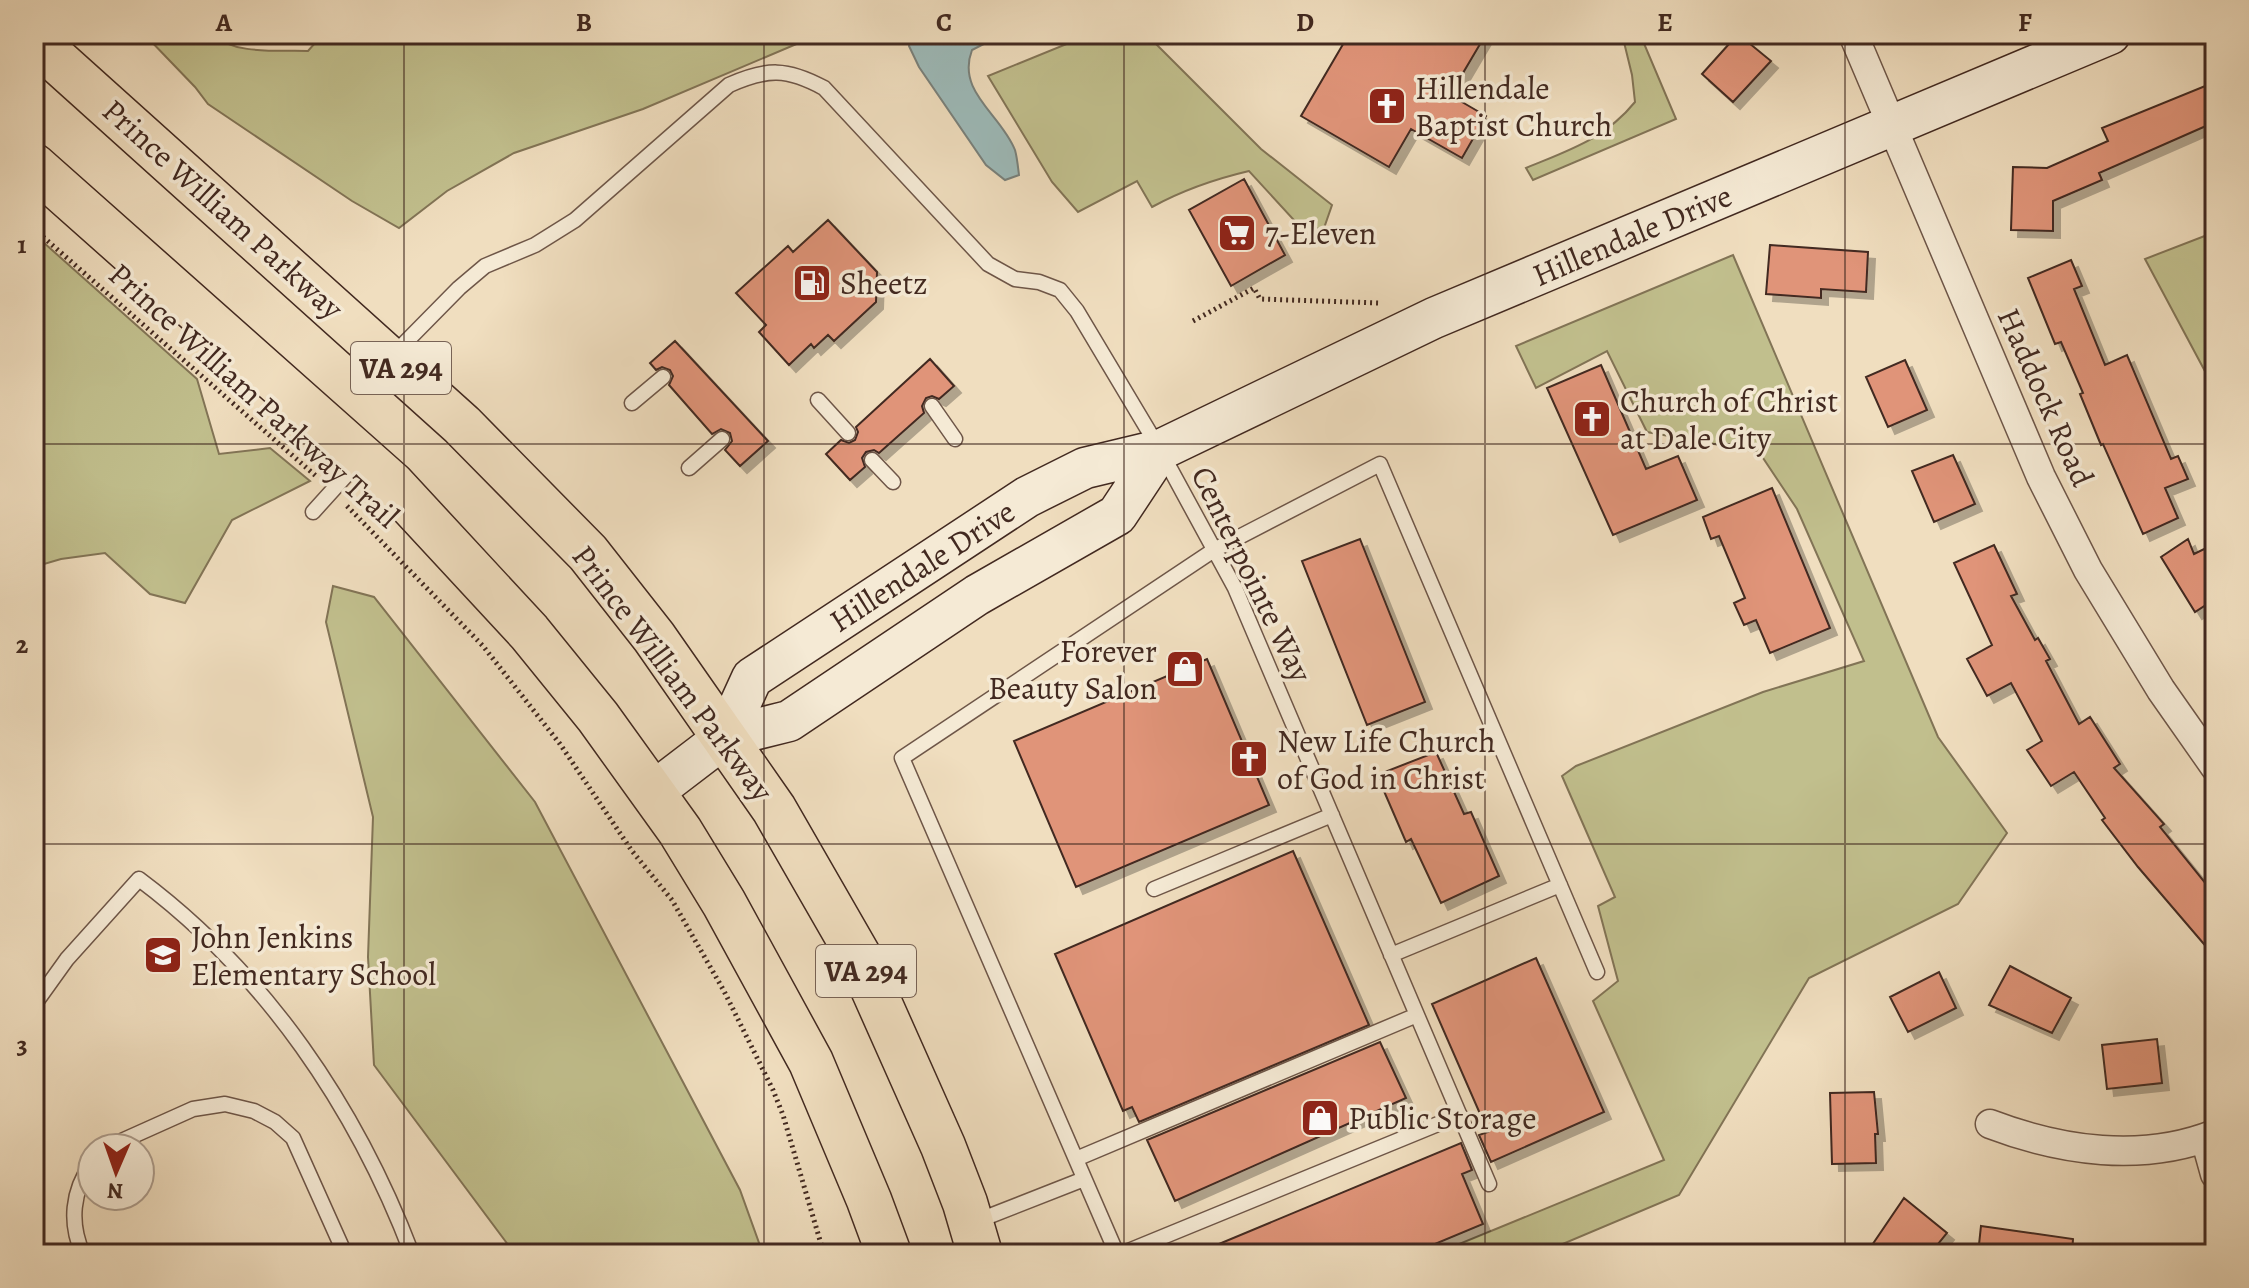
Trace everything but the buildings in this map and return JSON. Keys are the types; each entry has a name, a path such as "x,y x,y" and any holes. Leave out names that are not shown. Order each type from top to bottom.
{"highway":[{"name":"Prince William Parkway","path":"34,40 462,425 588,553 654,637 780,818 858,955 943,1146 976,1239"},
{"name":"VA 294","path":"34,166 363,457 442,535 529,632 598,717 653,792 724,903 811,1062 889,1254"}],"main road":[{"name":"Hillendale Drive","path":"725,737 752,678 1027,497 1085,468 1160,450 1434,318 2110,34"},
{"name":"Hillendale Drive","path":"653,792 725,737 789,721 977,595 1117,515 1160,450"}],"street":[{"name":"Haddock Road","path":"1853,34 2041,477 2096,583 2161,690 2215,767"},
{"path":"1990,1124 2025,1137 2071,1148 2103,1150 2166,1147 2210,1136 2215,1174"}],"lane":[{"name":"Centerpointe Way","path":"390,358 485,266 535,245 575,220 729,85 756,74 780,71 803,76 824,88 988,264 1015,279 1039,282 1060,290 1077,311 1160,450 1235,588 1489,1184"},
{"path":"632,403 663,377"},
{"path":"818,400 848,433"},
{"path":"932,406 955,439"},
{"path":"689,468 722,439"},
{"path":"313,512 363,457"},
{"path":"872,460 893,482"},
{"path":"1460,1115 1119,1254 902,758 1214,550 1380,464 1597,972"},
{"path":"1154,889 1332,815"},
{"path":"34,1005 67,959 139,879 180,910 221,949 283,1019 345,1110 412,1254"},
{"path":"1391,955 1560,885"},
{"path":"1076,1159 1417,1015"},
{"path":"142,1132 193,1109 225,1104 254,1111 275,1122 293,1138 345,1254"},
{"path":"976,1239 1084,1179"},
{"path":"76,1193 73,1217 83,1254"}],"path":[{"name":"Prince William Parkway Trail","path":"34,229 332,490 483,646 560,744 632,851 672,900 724,991 773,1090 824,1254"},
{"path":"1193,321 1254,288 1260,299 1379,303"}],"shaded area":[{"path":"144,34 211,34 221,41 244,48 308,51 323,34 820,34 643,109 514,153 447,191 399,228 352,201 208,104"},
{"path":"1091,34 1158,34 1154,42 1261,149 1332,205 1324,228 1303,230 1249,171 1199,186 1152,207 1137,181 1078,212 1052,182 988,76"},
{"path":"1622,34 1640,34 1676,119 1533,180 1526,168 1599,134 1635,102"},
{"path":"2215,232 2215,390 2145,259"},
{"path":"34,234 197,379 219,454 270,448 310,481 232,520 185,603 150,594 105,553 61,559 34,567"},
{"path":"1733,255 1938,737 2007,833 1958,904 1809,978 1679,1195 1539,1254 1435,1254 1664,1160 1593,1001 1618,981 1598,906 1615,897 1562,776 1576,766 1763,692 1864,661 1797,509 1759,452 1647,432 1607,351 1536,388 1516,346"},
{"path":"333,586 374,597 535,802 740,1190 763,1254 515,1254 374,1065 368,957 373,817 326,622"}],"water":[{"path":"911,34 1003,34 972,50 970,78 975,91 1015,150 1019,175 1005,180 986,165 919,67 909,46"}],"place":[{"name":"Hillendale Baptist Church","path":"1387,106"},
{"name":"7-Eleven","path":"1237,233"},
{"name":"Sheetz","path":"812,283"},
{"name":"Church of Christ at Dale City","path":"1592,419"},
{"name":"Forever Beauty Salon","path":"1185,669"},
{"name":"New Life Church of God in Christ","path":"1249,759"},
{"name":"John Jenkins Elementary School","path":"163,955"},
{"name":"Public Storage","path":"1320,1118"}]}
